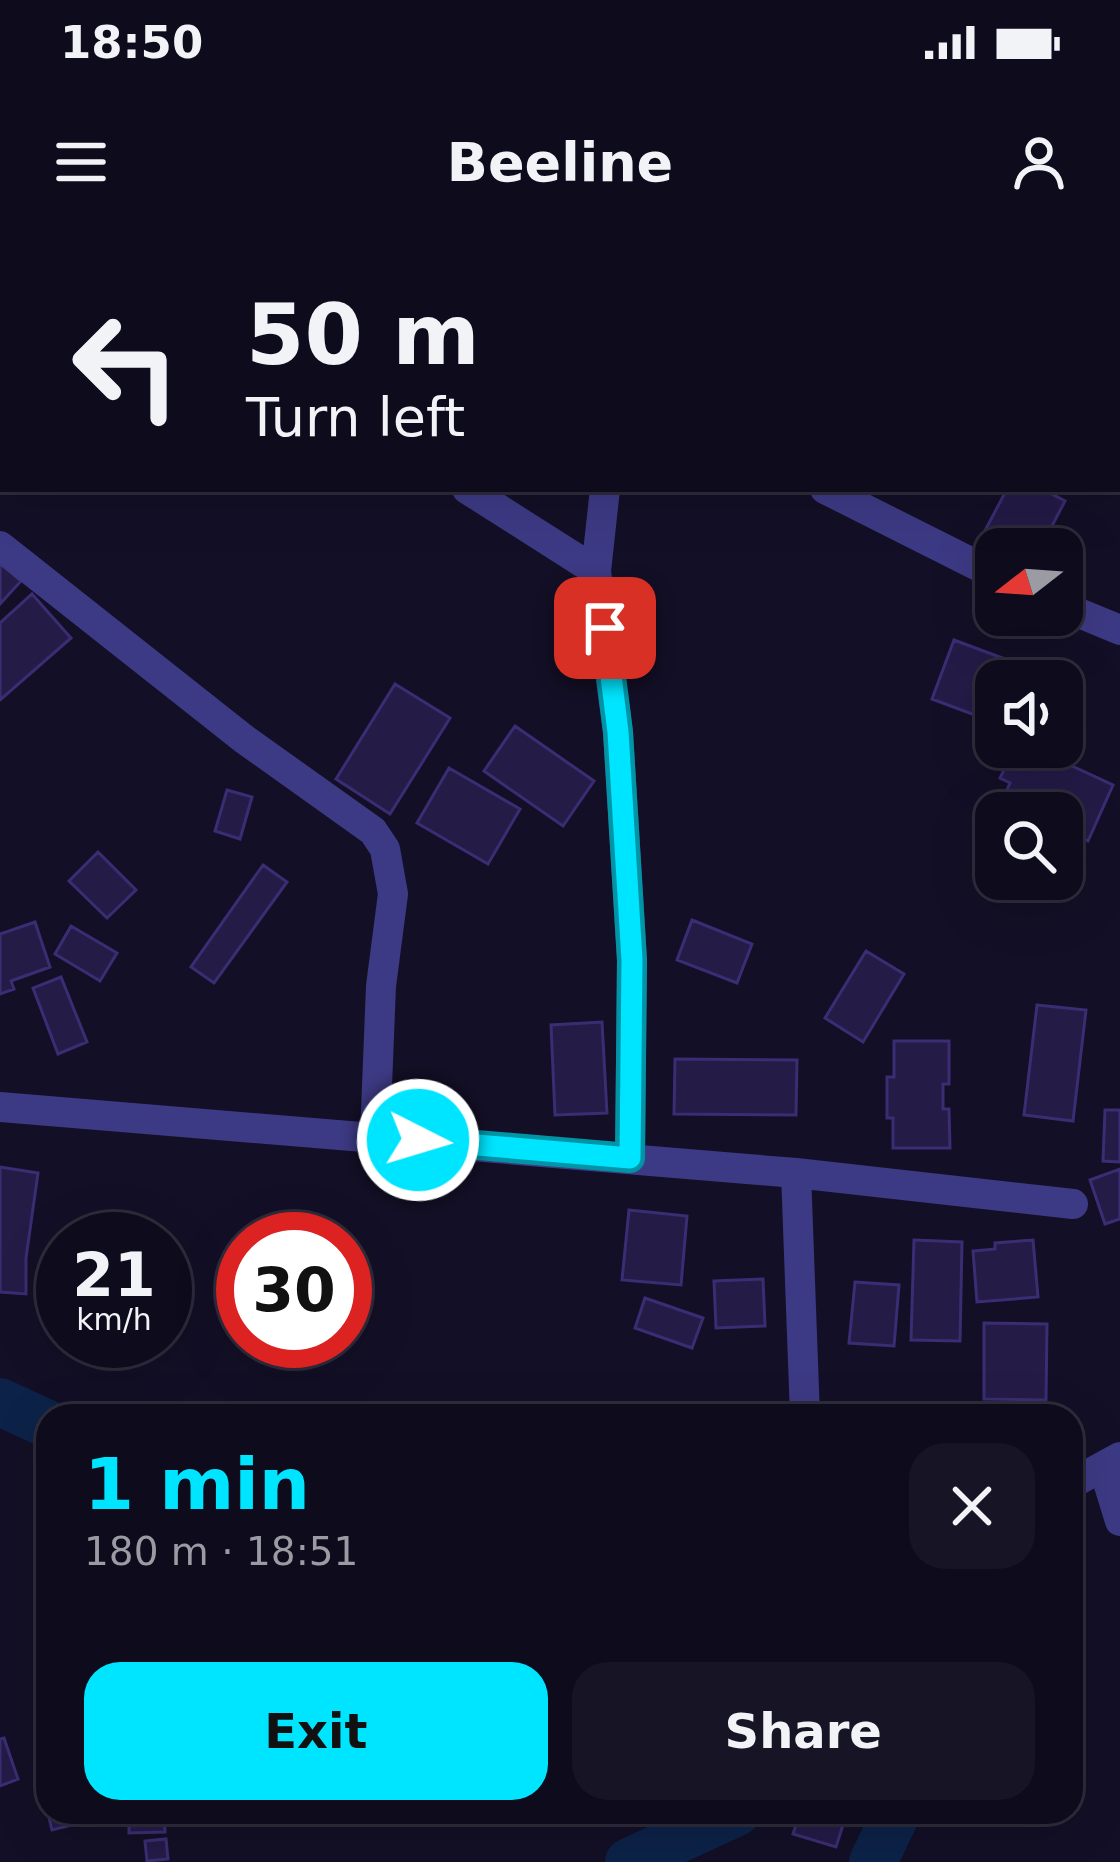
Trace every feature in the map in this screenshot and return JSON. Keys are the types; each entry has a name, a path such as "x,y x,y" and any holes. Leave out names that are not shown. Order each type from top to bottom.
{"street":[{"path":"472,492 596,571"},
{"path":"605,492 596,571 618,732 632,960 630,1158"},
{"path":"831,492 975,564"},
{"path":"0,546 244,739 373,831 385,849 393,894 381,986 375,1136"},
{"path":"1083,615 1120,630"},
{"path":"0,1107 796,1173 1073,1204"},
{"path":"796,1173 805,1404"},
{"path":"1083,1478 1112,1463 1120,1521"}],"building":[{"path":"1005,492 1048,492 1065,501 1051,528 986,528"},
{"path":"0,563 21,581 0,604"},
{"path":"32,594 71,638 0,700 0,623"},
{"path":"954,640 1005,659 975,660 975,715 932,699"},
{"path":"395,684 450,718 390,814 336,779"},
{"path":"515,726 594,781 563,826 484,771"},
{"path":"449,768 520,809 488,864 417,823"},
{"path":"1005,768 1076,768 1113,785 1088,841 1083,839 1083,792 1006,792 1010,783 1000,778"},
{"path":"227,790 252,797 240,839 215,831"},
{"path":"98,852 136,890 107,918 69,881"},
{"path":"263,865 287,882 214,983 191,967"},
{"path":"692,920 752,944 737,983 677,960"},
{"path":"35,922 50,967 11,981 14,989 0,994 0,934"},
{"path":"71,926 117,953 100,981 55,954"},
{"path":"866,951 904,974 863,1042 825,1018"},
{"path":"61,977 87,1042 58,1054 33,988"},
{"path":"1037,1005 1086,1010 1073,1121 1024,1115"},
{"path":"602,1022 607,1113 555,1115 551,1025"},
{"path":"894,1041 949,1041 949,1084 943,1084 943,1109 949,1109 950,1148 893,1148 887,1077 894,1077"},
{"path":"675,1059 797,1060 796,1115 674,1114"},
{"path":"1105,1110 1120,1110 1120,1162 1103,1161"},
{"path":"0,1167 38,1173 26,1294 0,1292"},
{"path":"1120,1169 1120,1219 1105,1224 1090,1180"},
{"path":"629,1210 687,1216 681,1285 622,1280"},
{"path":"914,1240 962,1242 960,1341 911,1340"},
{"path":"1033,1240 1038,1297 977,1302 973,1251 995,1249 995,1243"},
{"path":"763,1279 765,1326 716,1328 714,1281"},
{"path":"855,1282 899,1285 894,1346 849,1343"},
{"path":"645,1298 703,1318 692,1348 635,1328"},
{"path":"984,1323 1047,1324 1046,1400 984,1399"},
{"path":"4,1738 18,1779 0,1786 0,1739"},
{"path":"129,1824 165,1824 165,1832 129,1833"},
{"path":"796,1824 843,1824 836,1847 793,1834"},
{"path":"166,1839 168,1859 147,1861 145,1841"}],"waterway":[{"path":"0,1402 36,1418"},
{"path":"629,1862 711,1824"},
{"path":"873,1862 891,1824"}],"route":[{"path":"418,1140 630,1158 632,960 618,732 605,628"}]}
